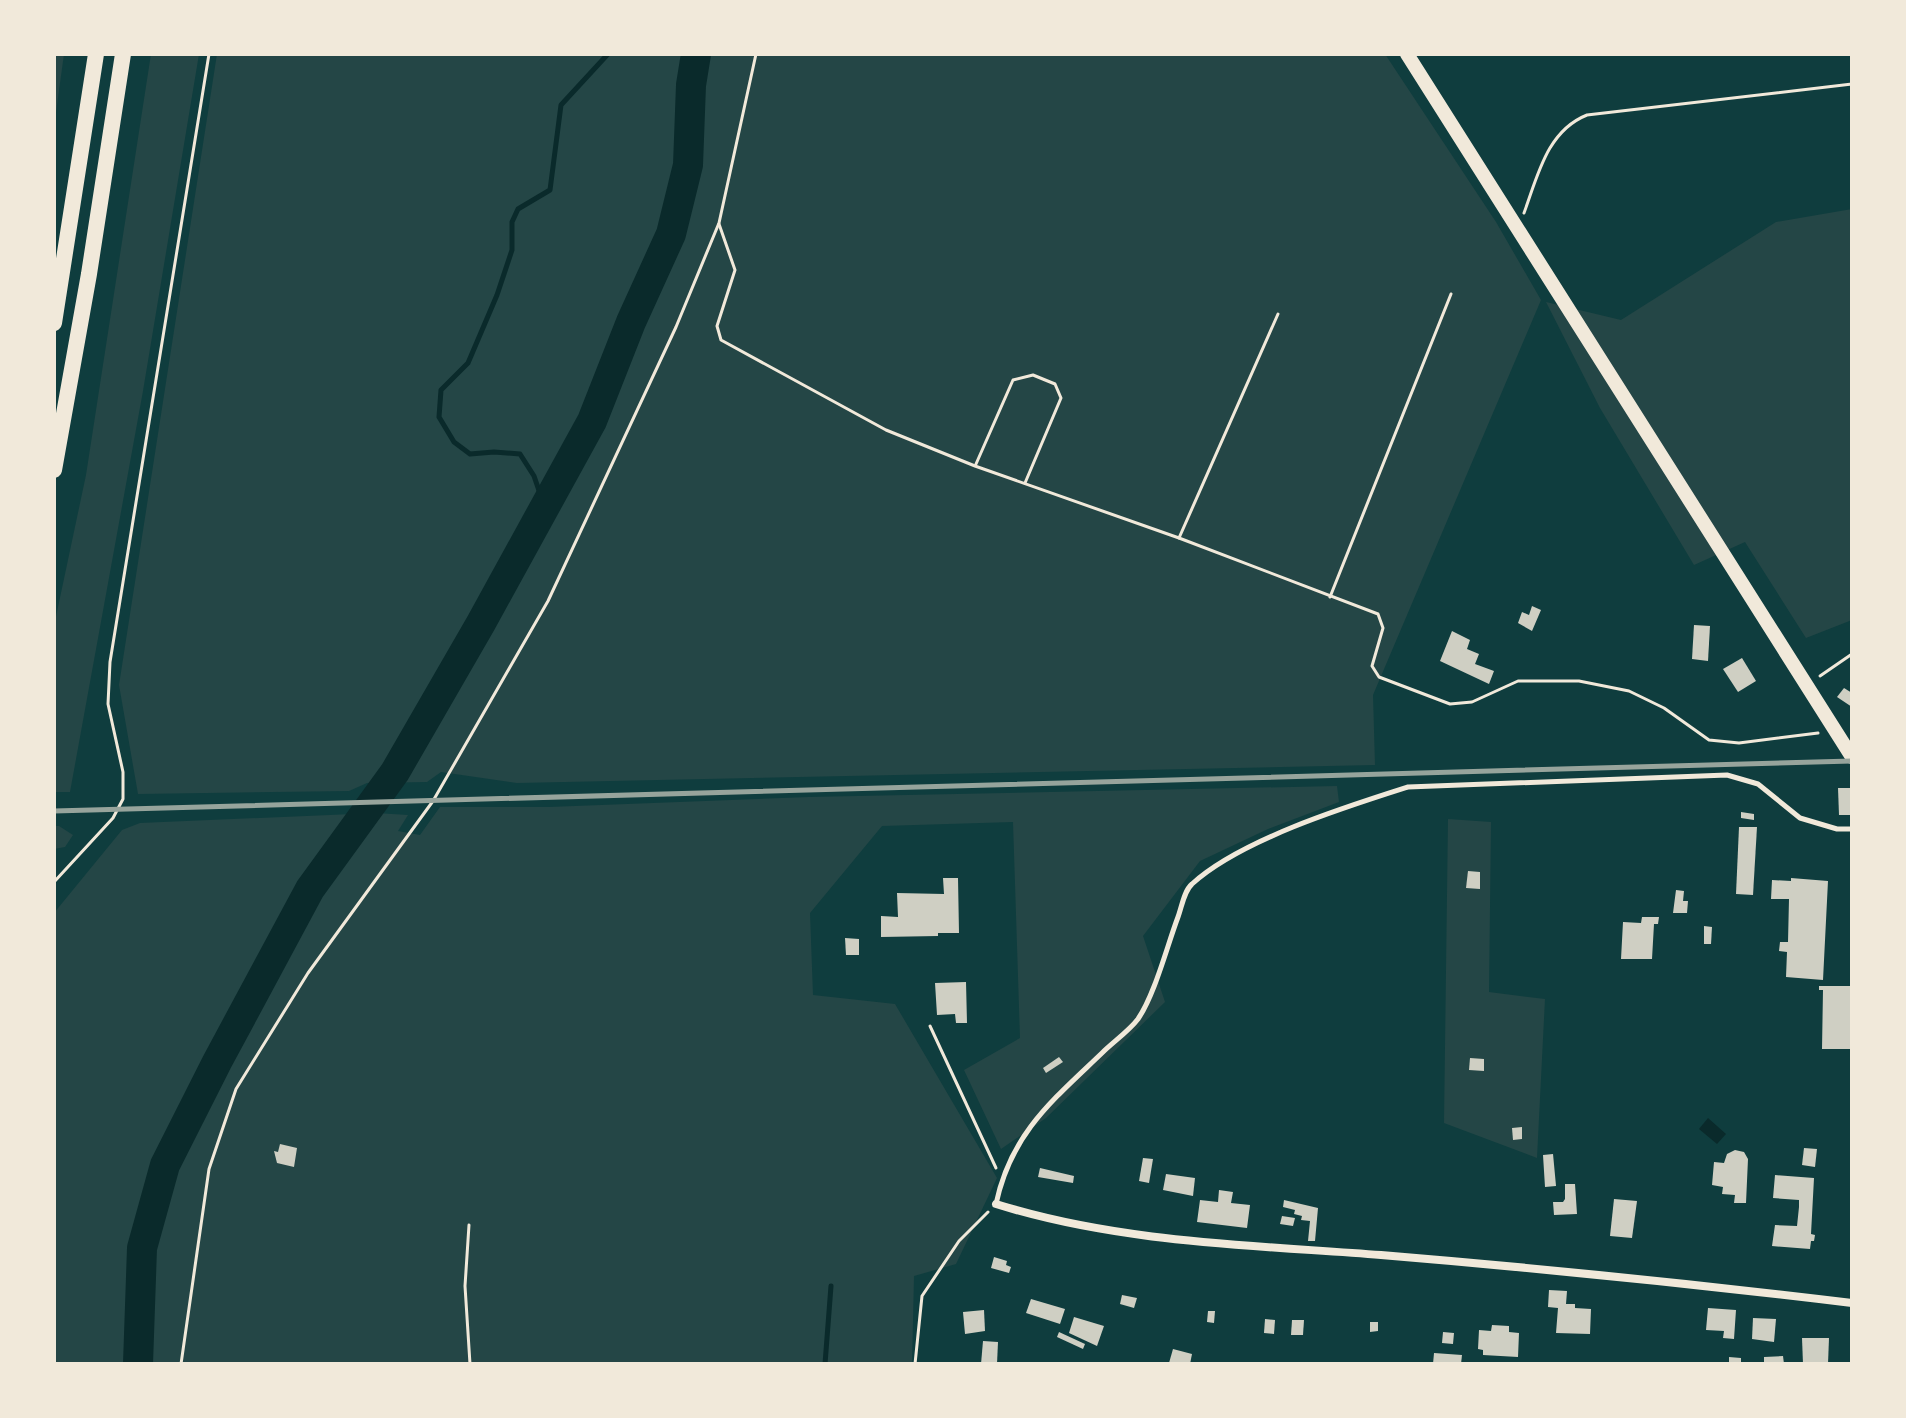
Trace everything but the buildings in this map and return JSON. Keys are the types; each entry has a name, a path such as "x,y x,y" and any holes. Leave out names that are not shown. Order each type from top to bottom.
{"highway":[{"path":"54,323 96,54"},
{"path":"54,470 89,274 123,54"}],"main road":[{"path":"1407,54 1852,757"}],"street":[{"path":"996,1204 1044,1219 1142,1236 1547,1269 1852,1303"}],"lane":[{"path":"996,1204 1011,1155 1039,1113 1138,1019 1189,887 1217,863 1267,839 1362,801 1408,787 1727,775 1758,784 1800,818 1837,829 1852,829"}],"path":[{"path":"54,882 113,818 123,799 123,772 108,704 110,662 209,54"},
{"path":"181,1364 209,1169 236,1089 308,973 433,801 548,601 676,327 719,223 756,54"},
{"path":"1517,229 1553,142 1563,128 1580,117 1597,112 1852,84"},
{"path":"719,223 735,270 717,326 721,340 886,430 975,466 1179,538 1378,614 1383,628 1372,666 1379,677 1450,704 1472,702 1518,681 1579,681 1629,691 1664,708 1709,740 1739,743 1805,736 1834,729"},
{"path":"1330,597 1451,294"},
{"path":"1179,538 1278,314"},
{"path":"975,466 1013,380 1033,375 1055,384 1061,398 1025,483"},
{"path":"1807,685 1852,654"},
{"path":"930,1026 1001,1180"},
{"path":"915,1364 922,1296 959,1241 996,1204"},
{"path":"469,1225 465,1286 470,1364"}],"shaded area":[{"path":"54,54 64,54 54,127"},
{"path":"151,54 199,54 143,391 70,792 54,792 54,626 86,475"},
{"path":"217,54 1385,54 1496,222 1541,300 1373,695 1375,765 517,783 441,772 427,782 367,783 349,791 138,794 119,685"},
{"path":"1852,209 1852,620 1806,638 1745,542 1694,565 1600,408 1546,302 1621,320 1776,222"},
{"path":"1337,786 1339,802 1268,829 1200,861 1143,936 1165,1002 1046,1118 1001,1149 964,1070 1020,1038 1013,822 882,826 810,913 813,995 895,1004 997,1178 956,1264 914,1276 912,1364 54,1364 54,913 122,830 140,823 376,813 408,815 398,831 420,835 440,807 549,807 809,797"},
{"path":"1448,819 1491,822 1489,992 1545,999 1537,1158 1444,1123"},
{"path":"54,826 73,835 65,847 54,849"},
{"path":"1708,1118 1726,1134 1717,1144 1699,1129"}],"waterway":[{"path":"545,508 534,476 520,454 470,454 454,442 439,417 441,390 468,363 497,295 512,250 512,222 518,209 550,190 561,105 608,54"},
{"path":"138,1364 142,1248 165,1165 310,889 395,772 592,421 631,322 671,234 688,165 691,85 696,54"},
{"path":"825,1364 831,1286"}],"railway":[{"path":"54,811 1852,761"}]}
